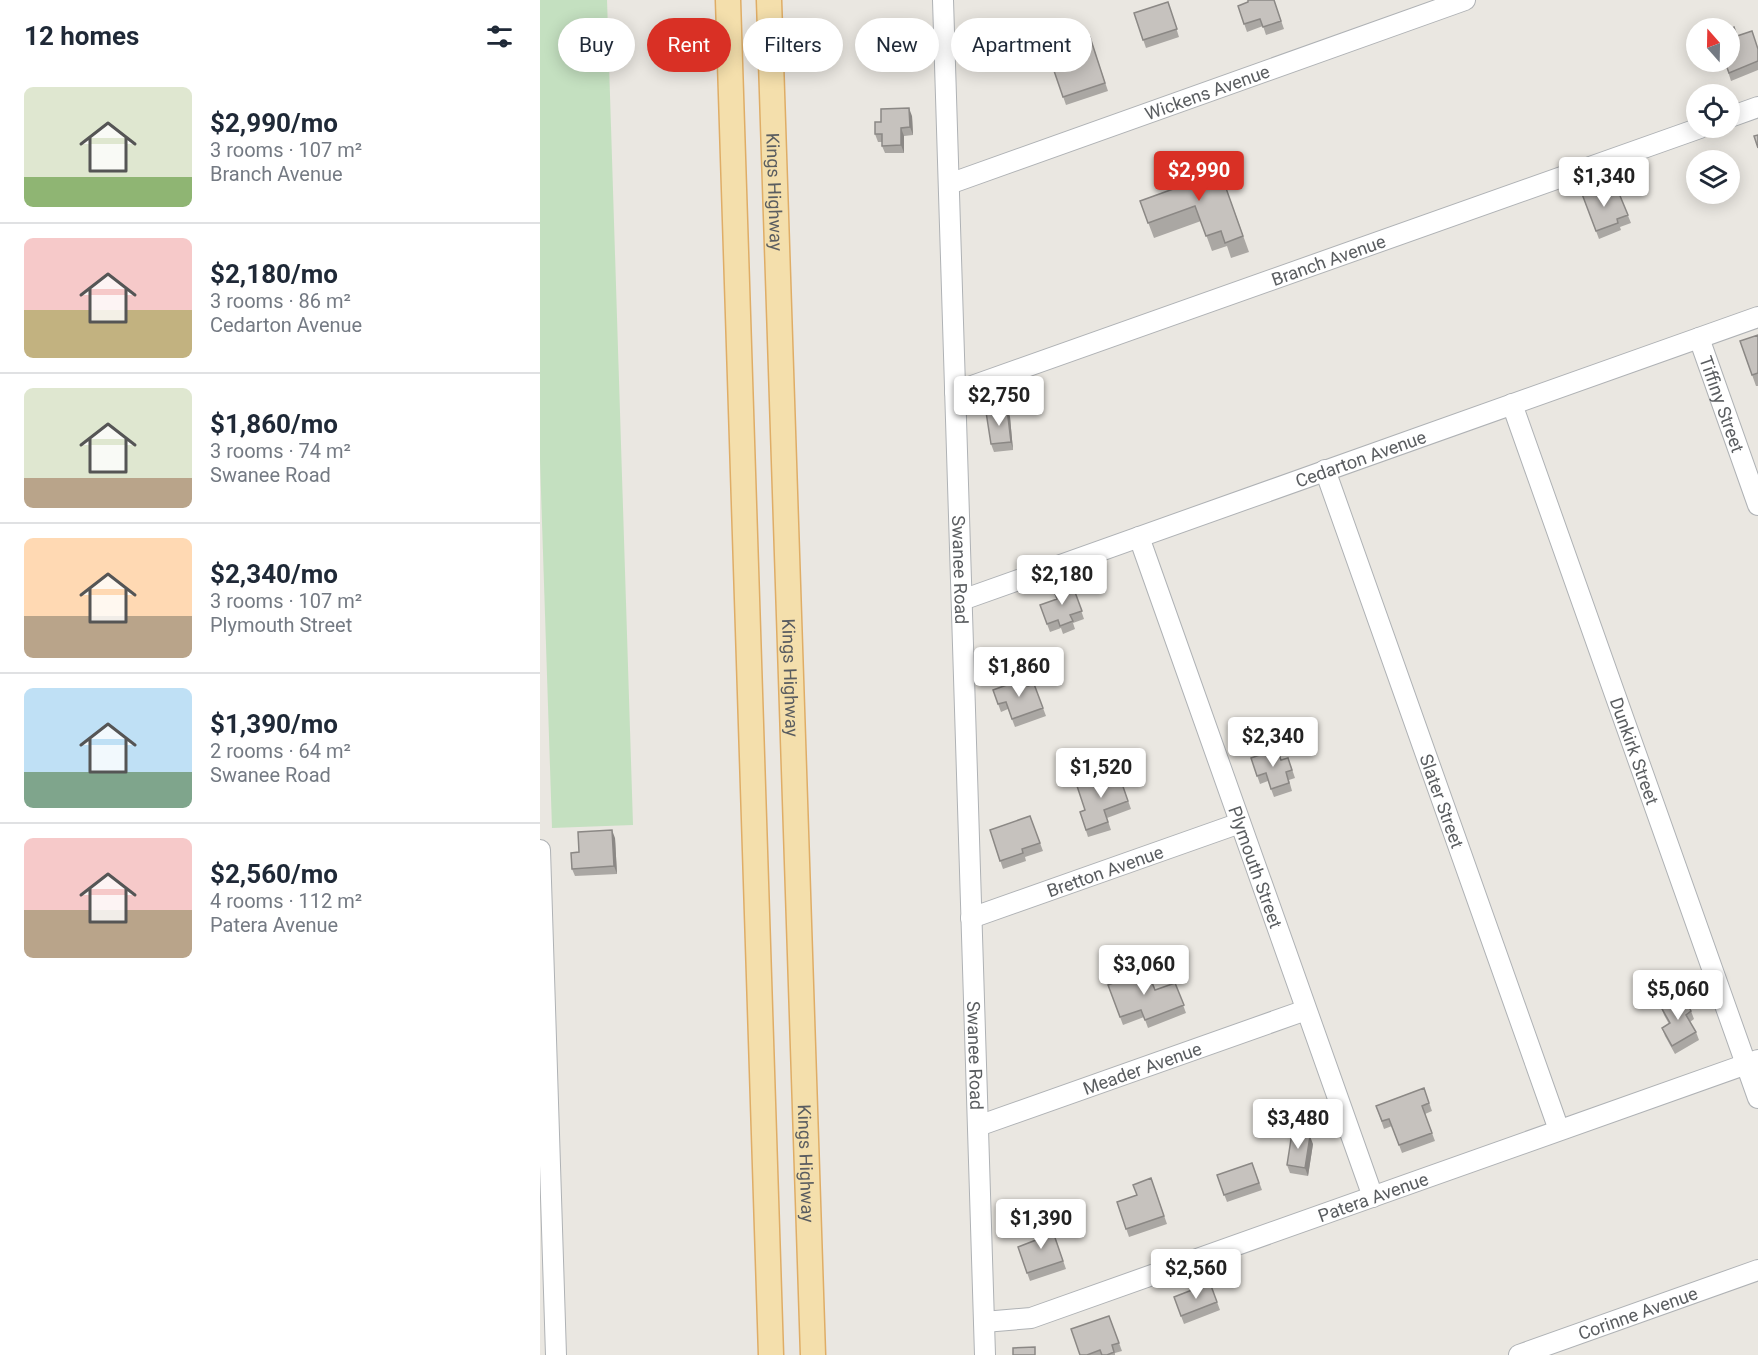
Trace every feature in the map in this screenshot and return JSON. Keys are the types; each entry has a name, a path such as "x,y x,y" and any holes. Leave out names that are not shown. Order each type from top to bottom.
{"main road":[{"path":"728,0 771,1355"},
{"name":"Kings Highway","path":"769,0 813,1355"}],"street":[{"name":"Swanee Road","path":"943,0 985,1355"},
{"name":"Wickens Avenue","path":"949,184 1465,0"},
{"path":"1740,113 1758,107"},
{"name":"Branch Avenue","path":"955,392 1686,133"},
{"name":"Cedarton Avenue","path":"962,600 1758,317"},
{"name":"Tiffiny Street","path":"1699,338 1758,504"},
{"name":"Dunkirk Street","path":"1512,404 1752,1062 1758,1098"},
{"name":"Slater Street","path":"1325,470 1559,1130"},
{"name":"Plymouth Street","path":"1139,537 1373,1197"},
{"name":"Bretton Avenue","path":"971,918 1240,823"},
{"path":"540,850 547,1330 556,1355"},
{"name":"Meader Avenue","path":"978,1126 1306,1010"},
{"name":"Patera Avenue","path":"984,1322 1031,1318 1752,1062"},
{"name":"Corinne Avenue","path":"1519,1355 1758,1270"}],"green space":[{"path":"540,0 607,0 608,18 558,18 558,72 609,72 633,825 552,828 540,461"}],"building":[{"path":"1248,0 1274,0 1281,21 1263,27 1260,19 1244,24 1238,6"},
{"path":"1168,2 1177,29 1143,40 1134,13"},
{"path":"1752,31 1758,49 1758,61 1740,68 1740,35"},
{"path":"1092,43 1105,83 1063,97 1054,72 1092,72"},
{"path":"909,108 910,127 901,128 901,145 882,146 882,134 875,134 875,122 881,122 881,109"},
{"path":"1758,135 1758,148 1754,136"},
{"path":"1216,160 1243,236 1225,243 1221,231 1206,236 1195,206 1148,223 1140,201 1187,184 1182,172"},
{"path":"1599,187 1602,197 1618,191 1628,215 1617,219 1618,223 1596,231 1582,194"},
{"path":"1758,335 1758,373 1752,375 1740,341"},
{"path":"1007,409 1011,442 991,444 986,412"},
{"path":"1072,584 1082,611 1070,615 1073,621 1060,626 1058,620 1047,624 1040,605 1057,599 1054,591"},
{"path":"1026,678 1028,686 1034,684 1043,708 1012,719 1006,702 998,704 993,690"},
{"path":"1277,749 1281,760 1288,758 1292,770 1286,772 1289,783 1271,789 1266,773 1257,776 1251,758"},
{"path":"1118,772 1128,801 1104,810 1108,822 1086,830 1080,812 1085,810 1077,786"},
{"path":"1030,816 1040,843 1022,849 1023,853 1000,861 990,830"},
{"path":"612,830 614,866 572,869 571,853 579,852 578,832"},
{"path":"1147,970 1155,990 1175,983 1184,1005 1145,1020 1141,1010 1120,1017 1108,985"},
{"path":"1682,995 1691,1011 1686,1015 1696,1032 1672,1046 1662,1028 1670,1023 1661,1007"},
{"path":"1424,1088 1429,1103 1422,1106 1432,1133 1399,1145 1389,1119 1382,1121 1376,1106"},
{"path":"1292,1133 1310,1136 1305,1168 1287,1165"},
{"path":"1252,1163 1259,1183 1224,1195 1217,1175"},
{"path":"1151,1178 1164,1216 1126,1229 1117,1202 1137,1195 1133,1185"},
{"path":"1050,1223 1063,1261 1027,1273 1018,1247 1036,1240 1032,1230"},
{"path":"1210,1283 1217,1302 1181,1316 1174,1297"},
{"path":"1109,1316 1119,1343 1112,1345 1114,1352 1102,1355 1100,1350 1080,1355 1071,1329"},
{"path":"1035,1347 1035,1355 1013,1355 1013,1348"}]}
